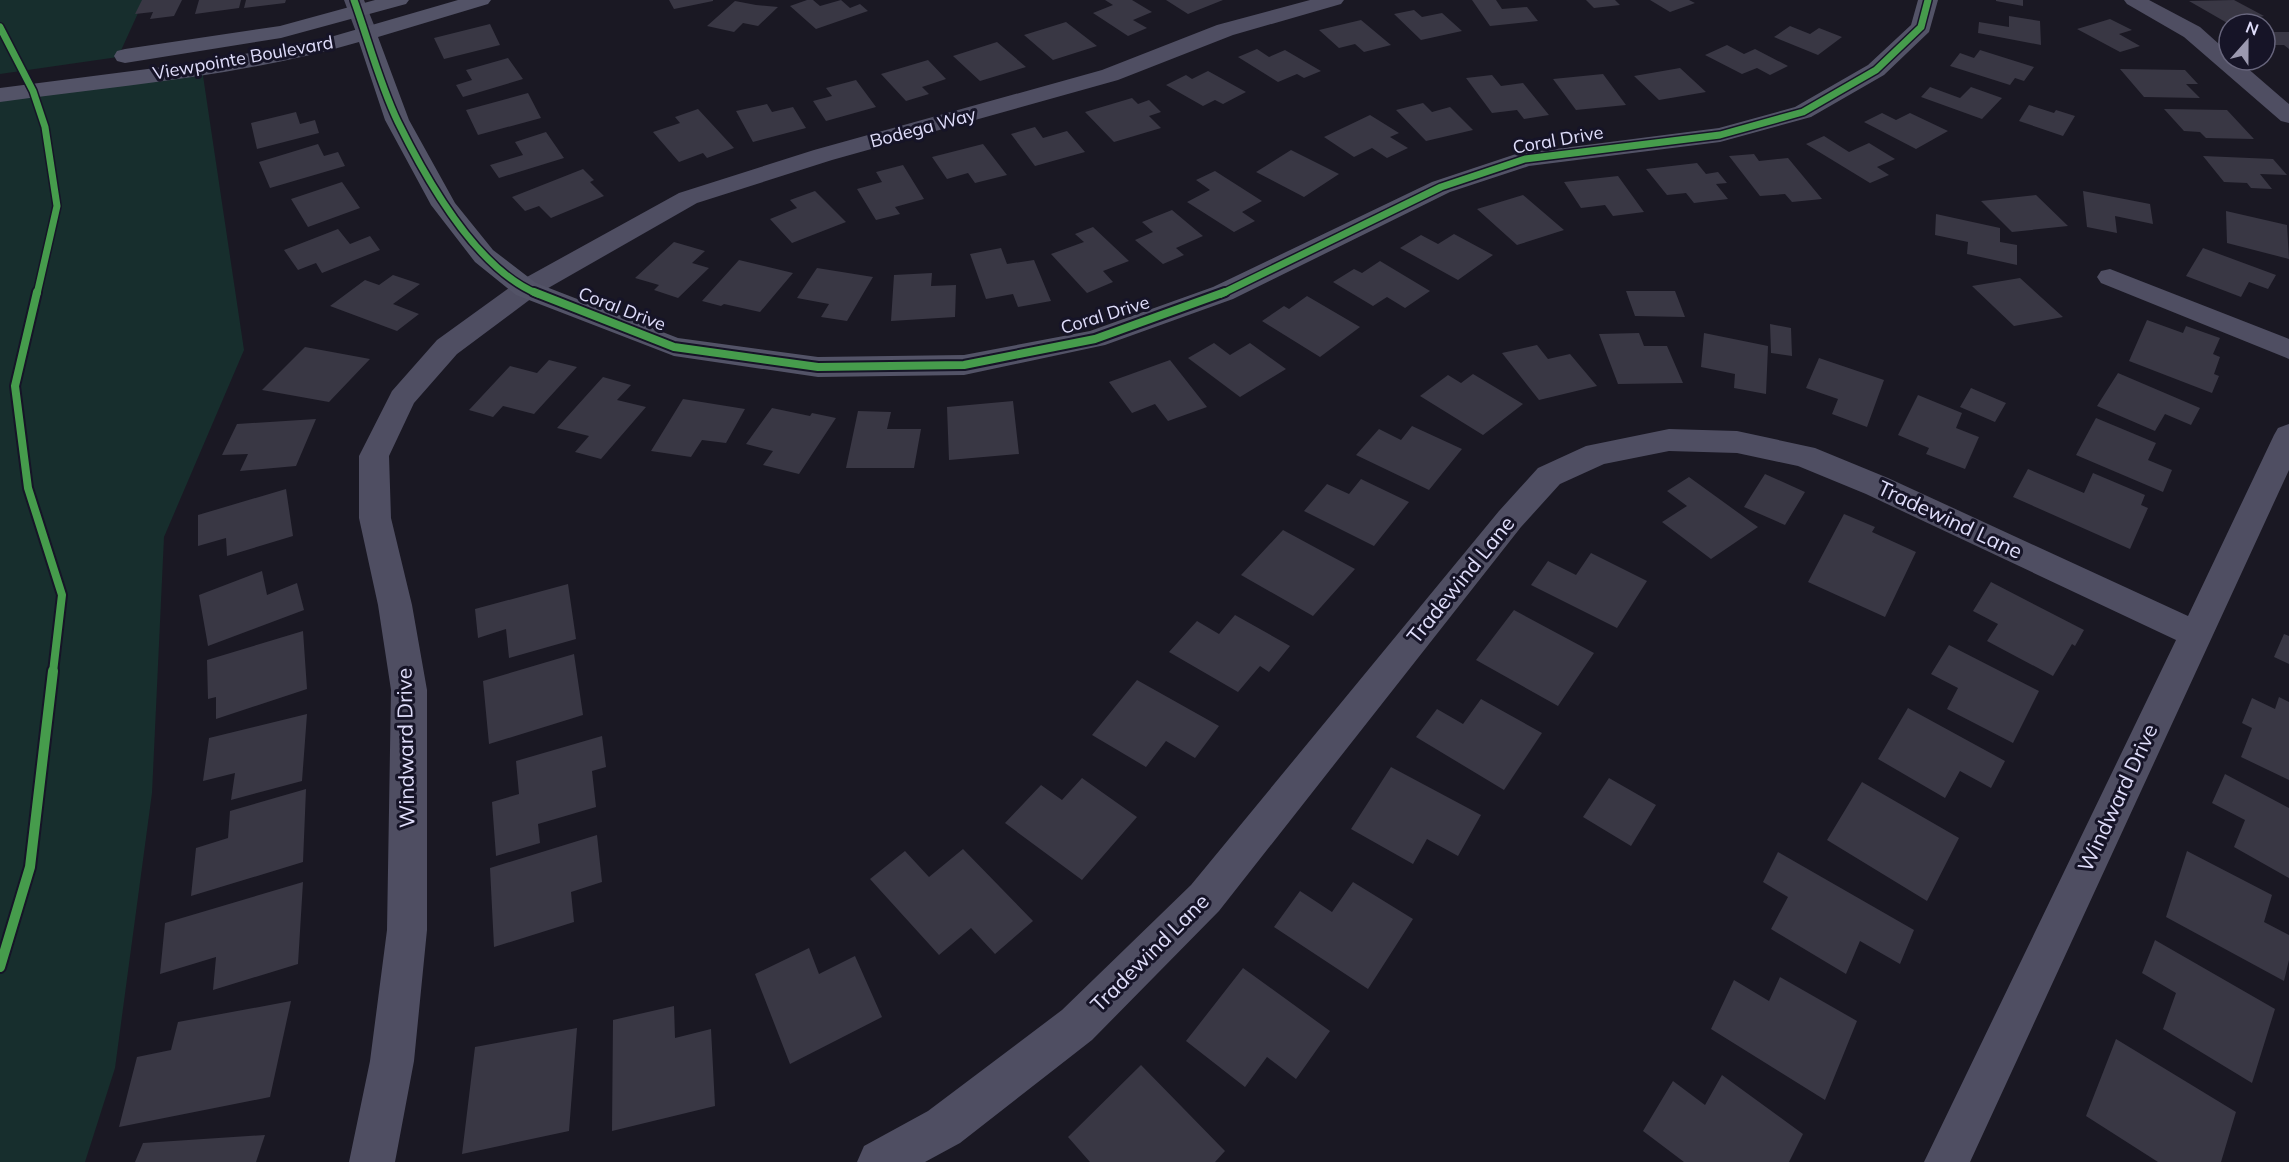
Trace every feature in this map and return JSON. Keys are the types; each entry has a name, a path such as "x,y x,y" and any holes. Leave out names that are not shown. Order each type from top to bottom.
{"street":[{"name":"Viewpointe Boulevard","path":"0,95 202,69 330,44 360,15 399,0"},
{"name":"Viewpointe Boulevard","path":"106,59 281,32 360,15 481,0"},
{"name":"Bodega Way","path":"526,288 688,198 823,155 1110,75 1225,30 1334,0"},
{"name":"Coral Drive","path":"360,15 397,120 444,205 484,256 526,288 674,347 818,367 964,366 1095,339 1223,293 1441,187 1515,163 1614,147 1720,135 1803,112 1876,70 1921,27 1928,0"},
{"path":"2133,0 2192,32 2289,116"},
{"path":"0,74 47,68"},
{"path":"2110,278 2289,350"},
{"name":"Windward Drive","path":"372,1162 392,1061 407,930 409,702 395,605 375,518 374,456 402,398 447,347 526,288"},
{"name":"Windward Drive","path":"1947,1162 2289,435"},
{"name":"Tradewind Lane","path":"880,1162 944,1127 1077,1025 1205,898 1510,519 1549,476 1597,454 1669,440 1737,442 1804,456 1876,486 2195,634"}],"green space":[{"path":"0,0 144,0 118,57 0,74"},
{"path":"202,69 244,350 164,537 152,793 115,1068 85,1162 0,1162 0,95"}],"building":[{"path":"142,0 182,0 174,16 150,19 153,12 135,14"},
{"path":"199,0 241,0 239,8 195,14"},
{"path":"246,0 286,0 285,3 244,8"},
{"path":"669,0 713,0 713,1 674,9"},
{"path":"813,0 820,6 841,0 850,8 860,4 868,11 816,29 790,6"},
{"path":"1105,0 1132,0 1152,12 1133,20 1147,28 1128,36 1093,13 1113,5"},
{"path":"1166,0 1223,0 1188,14"},
{"path":"1472,0 1496,0 1502,9 1527,7 1538,21 1490,26"},
{"path":"1586,0 1615,0 1620,5 1594,8"},
{"path":"1650,0 1689,0 1695,3 1670,12"},
{"path":"2023,0 2023,6 1996,1"},
{"path":"2234,0 2256,12 2217,12 2217,17 2189,1"},
{"path":"735,1 778,7 758,26 743,23 734,32 707,26"},
{"path":"1414,10 1422,17 1442,13 1462,31 1421,40 1394,14"},
{"path":"2009,16 2040,21 2041,45 1978,33 1979,22 2009,27"},
{"path":"2110,19 2132,30 2119,34 2140,46 2120,52 2077,29"},
{"path":"1361,20 1391,45 1364,52 1355,44 1339,48 1319,30"},
{"path":"1066,22 1097,46 1053,60 1024,35"},
{"path":"490,24 500,45 444,59 434,38"},
{"path":"1790,26 1810,34 1819,28 1842,37 1818,55 1774,37"},
{"path":"2277,32 2289,32 2289,49 2284,45 2277,45"},
{"path":"997,42 1026,67 980,81 953,56"},
{"path":"1727,45 1744,54 1755,49 1788,66 1770,75 1757,68 1742,74 1705,55"},
{"path":"1257,49 1269,57 1285,50 1321,71 1304,78 1297,74 1278,82 1238,57"},
{"path":"1980,50 2034,67 2024,81 2015,78 2010,85 1950,66 1960,53 1974,58"},
{"path":"508,58 523,79 463,97 456,85 472,80 466,70"},
{"path":"928,60 946,79 922,87 929,94 906,101 881,74"},
{"path":"1680,68 1706,92 1659,100 1634,76"},
{"path":"2120,69 2185,70 2198,84 2186,84 2200,98 2144,97"},
{"path":"1208,71 1246,92 1223,104 1215,100 1203,106 1166,85 1186,75 1192,79"},
{"path":"1603,74 1626,105 1576,110 1553,79"},
{"path":"1492,75 1501,86 1523,83 1549,115 1524,119 1517,110 1492,113 1466,78"},
{"path":"856,80 876,107 826,121 813,101 832,96 826,88"},
{"path":"1930,87 1960,98 1971,87 2002,98 1982,119 1921,97"},
{"path":"528,93 541,118 478,135 466,110"},
{"path":"1132,98 1138,104 1149,100 1161,112 1149,116 1161,128 1114,142 1085,112"},
{"path":"1423,103 1432,112 1450,107 1473,130 1426,141 1396,110"},
{"path":"767,104 772,112 793,107 806,128 753,142 736,111"},
{"path":"2029,105 2054,113 2056,110 2075,116 2063,136 2019,121"},
{"path":"698,109 734,148 707,158 703,153 679,162 653,132 680,123 675,117"},
{"path":"2164,109 2227,110 2254,139 2206,138 2200,132 2184,131"},
{"path":"296,112 300,124 315,120 319,133 257,149 251,123"},
{"path":"1882,113 1896,120 1910,113 1948,131 1916,149 1864,122"},
{"path":"1370,115 1399,133 1390,137 1408,148 1387,158 1372,148 1354,157 1324,137"},
{"path":"1035,127 1043,138 1067,131 1085,152 1035,166 1011,134"},
{"path":"546,132 564,158 499,178 490,165 523,155 515,142"},
{"path":"1824,136 1849,152 1869,143 1895,159 1877,167 1889,175 1870,183 1806,144"},
{"path":"318,144 324,156 338,152 345,166 270,188 259,162"},
{"path":"983,144 1007,175 975,183 968,173 947,179 932,157"},
{"path":"1291,150 1339,174 1304,197 1256,172"},
{"path":"1754,154 1759,161 1788,158 1822,199 1792,202 1785,194 1760,196 1729,156"},
{"path":"2203,156 2273,159 2287,175 2260,174 2272,189 2251,188 2247,183 2224,182"},
{"path":"1697,163 1706,174 1718,172 1727,183 1716,184 1728,199 1694,203 1686,193 1667,195 1646,169"},
{"path":"903,165 924,199 895,207 900,214 876,220 857,189 882,182 876,172"},
{"path":"583,169 594,180 590,182 604,196 551,218 539,206 525,211 512,197"},
{"path":"1215,171 1262,201 1242,212 1255,221 1234,232 1187,202 1210,190 1196,180"},
{"path":"1618,176 1644,212 1613,216 1605,205 1581,208 1564,182"},
{"path":"342,182 360,208 308,227 291,199"},
{"path":"815,191 846,222 792,243 770,219 797,208 790,200"},
{"path":"2083,191 2150,204 2153,224 2115,216 2117,233 2087,227"},
{"path":"1523,195 1564,230 1517,245 1477,209"},
{"path":"2036,195 2068,226 2012,232 1981,201"},
{"path":"1172,210 1203,236 1176,248 1184,255 1163,264 1135,240 1153,232 1142,222"},
{"path":"2226,211 2287,225 2289,259 2227,243"},
{"path":"1936,214 2000,228 2000,242 2017,245 2017,265 1967,254 1968,242 1935,235"},
{"path":"1093,227 1129,261 1103,271 1113,282 1087,293 1051,254 1084,242 1075,234"},
{"path":"338,229 350,244 370,236 380,250 322,273 316,263 298,270 284,250"},
{"path":"1454,234 1493,255 1458,280 1400,248 1421,235 1438,244"},
{"path":"674,242 705,251 692,263 709,268 678,298 654,290 659,285 635,278"},
{"path":"1001,248 1007,264 1034,260 1051,301 1018,307 1013,294 986,299 970,254"},
{"path":"2203,248 2276,275 2268,289 2249,282 2241,297 2186,276"},
{"path":"739,260 793,273 760,312 702,301"},
{"path":"1380,261 1430,291 1405,308 1387,297 1373,306 1333,282 1354,269 1362,273"},
{"path":"817,268 873,277 847,321 821,317 829,304 797,298"},
{"path":"932,273 931,286 956,285 955,317 891,321 894,275"},
{"path":"393,275 420,284 393,304 419,314 397,331 330,306 365,280 379,285"},
{"path":"2020,278 2063,317 2014,326 1972,286"},
{"path":"1626,291 1675,291 1685,317 1635,316"},
{"path":"1307,296 1360,327 1320,357 1262,321 1284,306 1289,309"},
{"path":"2147,320 2183,333 2186,326 2220,338 2213,354 2220,357 2214,374 2219,376 2212,393 2129,361"},
{"path":"1770,324 1791,328 1792,356 1771,353"},
{"path":"1639,333 1644,346 1667,346 1683,383 1618,384 1599,334"},
{"path":"1704,333 1768,346 1766,394 1734,388 1735,374 1701,367"},
{"path":"1214,343 1230,355 1250,343 1286,369 1240,397 1188,358"},
{"path":"1537,345 1548,359 1570,354 1597,386 1539,400 1502,353"},
{"path":"305,347 370,359 329,402 262,390"},
{"path":"1819,358 1884,380 1867,427 1832,414 1838,399 1806,388"},
{"path":"549,360 577,367 534,414 503,406 493,417 469,410 510,366 537,373"},
{"path":"1170,360 1207,407 1168,421 1155,404 1132,413 1109,382"},
{"path":"2118,373 2200,408 2191,425 2165,414 2155,431 2097,406"},
{"path":"1473,374 1523,404 1483,435 1420,396 1448,375 1461,383"},
{"path":"603,377 631,385 617,400 646,407 601,459 575,452 589,436 557,428"},
{"path":"1971,388 2006,403 1995,422 1960,407"},
{"path":"1918,395 1962,413 1956,428 1979,437 1965,469 1926,454 1929,448 1898,435"},
{"path":"683,399 745,409 726,443 702,440 691,457 651,451"},
{"path":"1013,401 1019,454 949,460 947,407"},
{"path":"772,408 810,416 812,413 836,418 799,474 763,465 773,451 746,444"},
{"path":"858,411 891,412 887,429 921,429 914,468 846,468"},
{"path":"2096,418 2156,443 2148,460 2172,470 2163,492 2076,455"},
{"path":"316,419 296,466 240,471 248,454 222,455 237,424"},
{"path":"1412,426 1462,449 1429,490 1356,455 1379,429 1401,440"},
{"path":"2028,469 2084,493 2093,473 2145,495 2141,505 2148,508 2130,549 2013,497"},
{"path":"1765,474 1805,492 1785,525 1744,507"},
{"path":"1689,477 1758,527 1711,559 1662,522 1687,506 1667,491"},
{"path":"1361,479 1409,502 1374,546 1304,511 1327,484 1349,494"},
{"path":"286,489 293,536 227,556 226,538 198,546 198,515"},
{"path":"1844,514 1875,527 1872,532 1916,552 1885,617 1808,582"},
{"path":"1283,530 1355,569 1313,616 1241,575"},
{"path":"1591,553 1647,581 1617,628 1531,585 1548,561 1576,575"},
{"path":"262,571 267,595 297,583 304,610 208,646 199,595"},
{"path":"1991,582 2084,630 2075,646 2072,644 2053,676 1987,641 1998,624 1973,611"},
{"path":"568,584 576,639 509,658 506,629 478,638 475,609"},
{"path":"1514,610 1594,653 1558,706 1476,660"},
{"path":"1235,615 1290,646 1269,672 1260,666 1238,692 1169,652 1197,621 1219,634"},
{"path":"303,631 307,689 216,719 216,697 208,699 207,660"},
{"path":"2284,634 2289,636 2289,664 2274,657"},
{"path":"1949,645 2039,691 2013,743 1947,709 1958,688 1931,674"},
{"path":"574,654 583,715 489,744 483,681"},
{"path":"1137,680 1219,726 1195,758 1166,741 1146,767 1092,735"},
{"path":"2279,697 2289,702 2289,780 2241,757 2252,728 2242,723 2252,698 2275,709"},
{"path":"1481,699 1542,733 1504,790 1416,737 1437,709 1463,724"},
{"path":"1908,708 2005,761 1991,788 1960,771 1945,798 1878,759"},
{"path":"307,714 302,781 231,800 235,773 203,781 209,738"},
{"path":"602,736 606,767 592,771 596,807 538,824 540,843 496,856 492,802 519,794 516,761"},
{"path":"1391,767 1481,815 1458,856 1427,839 1413,864 1351,829"},
{"path":"2225,774 2289,808 2289,878 2234,847 2245,820 2212,803"},
{"path":"1082,778 1137,817 1082,880 1005,823 1041,785 1062,800"},
{"path":"1609,778 1656,805 1631,846 1583,817"},
{"path":"1862,782 1959,838 1927,901 1827,840"},
{"path":"306,789 303,862 191,896 196,848 228,838 230,811"},
{"path":"597,835 602,882 571,892 574,922 494,947 490,868"},
{"path":"963,849 1033,921 995,954 971,928 939,955 870,879 905,851 929,877"},
{"path":"2187,851 2272,895 2264,922 2289,935 2289,960 2284,981 2166,917"},
{"path":"1778,852 1914,930 1900,964 1860,941 1846,974 1771,929 1788,897 1763,882"},
{"path":"303,882 298,964 213,990 216,957 160,974 165,923"},
{"path":"1353,882 1413,919 1368,989 1274,927 1300,891 1332,912"},
{"path":"2155,940 2275,1009 2252,1083 2163,1029 2176,993 2142,973"},
{"path":"809,948 819,974 855,956 882,1017 790,1064 755,974"},
{"path":"1243,968 1330,1031 1296,1079 1267,1057 1245,1087 1186,1041"},
{"path":"1780,977 1857,1021 1825,1100 1711,1029 1734,980 1769,1001"},
{"path":"291,1001 270,1097 119,1127 137,1057 171,1050 178,1022"},
{"path":"674,1006 675,1038 711,1029 715,1106 612,1131 613,1020"},
{"path":"577,1028 569,1131 462,1154 475,1047"},
{"path":"2116,1039 2236,1112 2221,1162 2158,1162 2086,1116"},
{"path":"1141,1065 1225,1151 1215,1162 1090,1162 1068,1137"},
{"path":"1722,1075 1803,1134 1789,1162 1684,1162 1643,1131 1673,1081 1705,1105"},
{"path":"265,1135 256,1162 135,1162 143,1143"}],"cycle path":[{"path":"354,0 397,120 444,205 484,256 526,289 674,347 818,367 964,365 1095,339 1223,293 1441,187 1525,159 1720,135 1803,112 1876,70 1921,27 1928,0"},
{"path":"0,27 33,91 45,127 57,206 15,386 28,488 62,595 30,867 0,967"}]}
